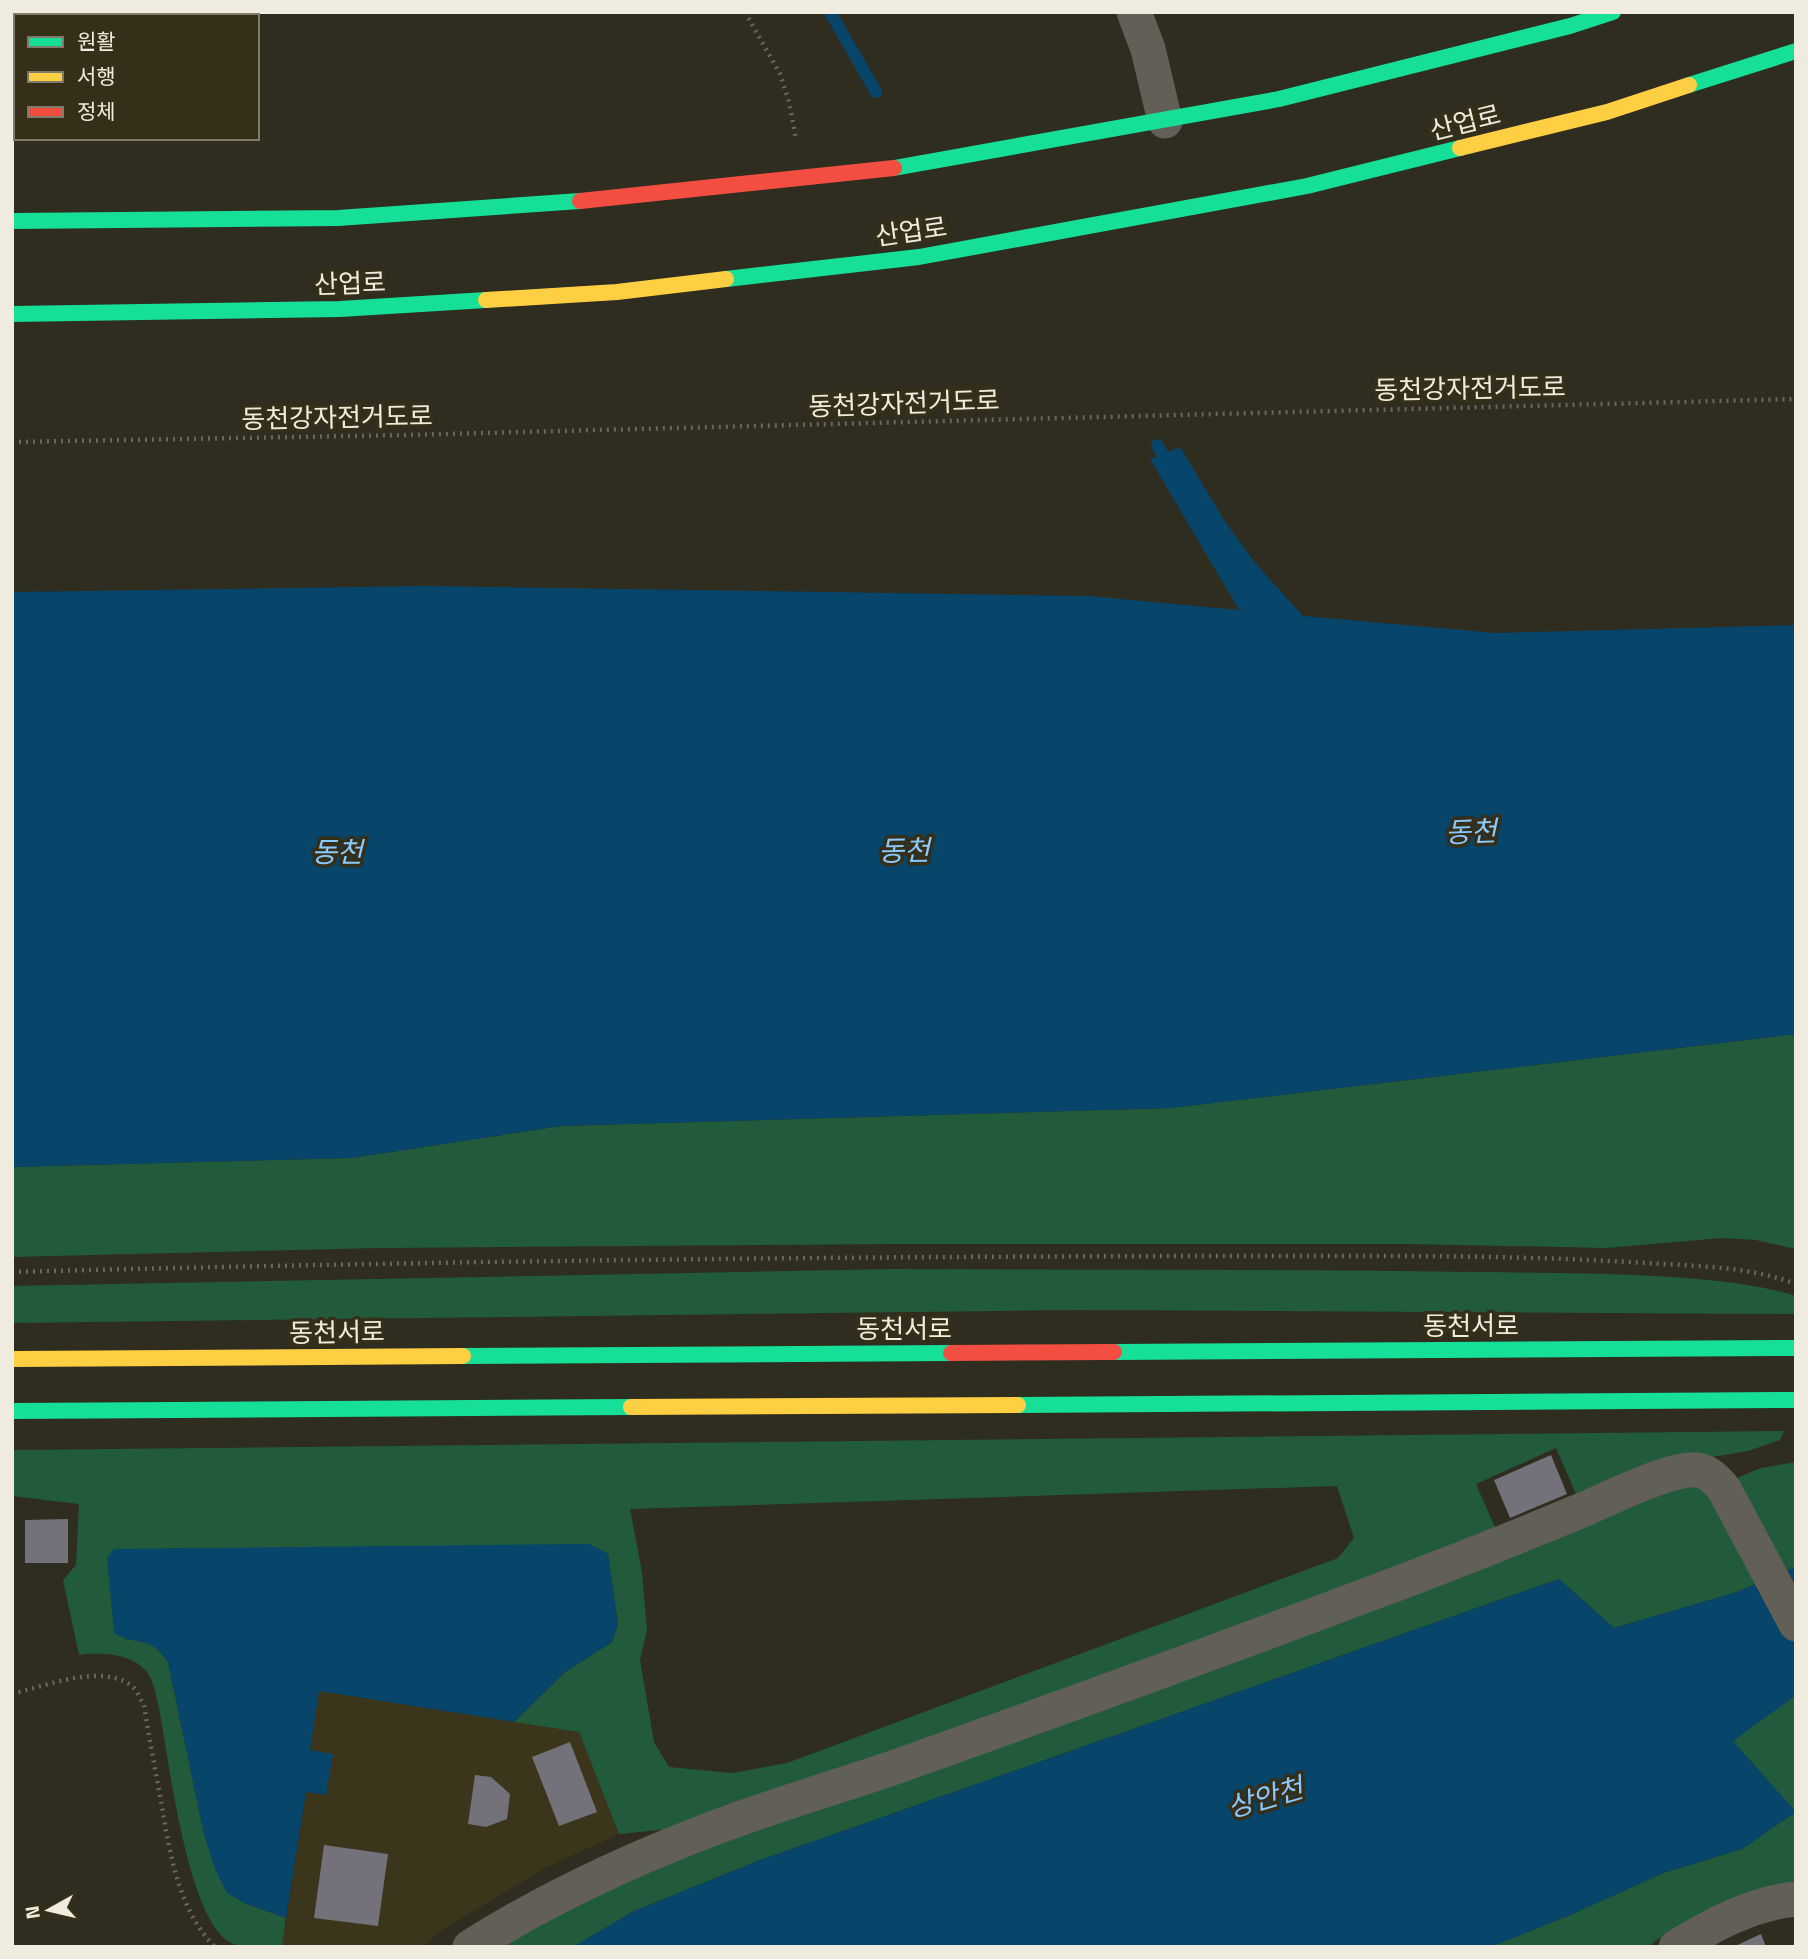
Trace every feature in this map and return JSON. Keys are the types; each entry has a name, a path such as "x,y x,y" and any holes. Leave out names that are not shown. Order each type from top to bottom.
{"main road":[{"path":"12,221 338,218 617,199 902,167 1279,99 1570,26 1613,12"},
{"name":"산업로","path":"12,314 340,309 617,292 919,257 1307,186 1607,112 1796,51"},
{"name":"동천서로","path":"12,1359 1796,1348"},
{"path":"12,1411 1796,1400"}],"street":[{"path":"1134,12 1148,49 1165,121"},
{"path":"470,1947 510,1922 628,1862 704,1832 1193,1660 1446,1566 1668,1475 1692,1469 1710,1474 1724,1489 1796,1624"},
{"path":"1676,1947 1725,1920 1762,1905 1796,1899"}],"path":[{"path":"745,12 780,74 794,128 802,178"},
{"name":"동천강자전거도로","path":"12,442 405,436 1796,399"},
{"path":"12,1272 419,1261 895,1256 1408,1255 1606,1260 1694,1266 1751,1272 1796,1284"},
{"path":"12,1694 86,1677 107,1675 135,1688 144,1705 171,1858 179,1885 203,1935 215,1947"}],"shaded area":[{"path":"319,1691 579,1732 619,1834 545,1868 437,1933 423,1947 282,1947 306,1792 333,1755 309,1750"}],"green space":[{"path":"1796,1034 1796,1249 1756,1240 1722,1238 1606,1248 1407,1244 895,1244 378,1248 12,1257 12,1167 352,1158 561,1126 1171,1108"},
{"path":"894,1269 1407,1271 1655,1276 1726,1282 1779,1291 1796,1296 1796,1314 1073,1310 12,1323 12,1286"},
{"path":"1784,1431 1780,1440 1748,1451 1701,1459 1579,1501 1556,1448 1476,1484 1497,1532 1438,1556 671,1829 619,1834 579,1732 514,1722 565,1672 612,1642 618,1624 608,1554 589,1544 124,1639 150,1644 159,1650 168,1662 204,1834 244,1903 286,1918 282,1947 260,1948 245,1947 225,1939 211,1922 200,1896 181,1831 159,1708 149,1675 140,1665 124,1657 105,1654 79,1655 63,1580 76,1565 79,1504 12,1496 12,1450","holes":["1337,1486 1354,1538 1338,1558 787,1763 732,1773 669,1767 654,1742 640,1660 647,1630 642,1572 630,1509"]},
{"path":"1796,1462 1796,1567 1737,1592 1614,1628 1559,1579 755,1862 632,1912 573,1947 504,1947 531,1929 666,1860 1644,1493 1737,1481 1739,1477 1761,1468"},
{"path":"1796,1695 1796,1889 1700,1917 1664,1935 1648,1947 1490,1947 1568,1916 1663,1873 1742,1849 1795,1812 1732,1741"}],"water":[{"name":"동천","path":"1180,447 1226,523 1257,565 1303,616 1496,633 1796,625 1796,1034 1171,1108 561,1126 352,1158 12,1167 12,592 425,586 1088,596 1239,610 1150,459"},
{"path":"589,1544 608,1554 618,1624 612,1642 565,1672 514,1722 319,1691 310,1750 333,1754 326,1795 306,1792 286,1918 244,1903 227,1893 215,1869 204,1834 168,1662 149,1644 114,1633 107,1558 114,1549"},
{"name":"상안천","path":"1796,1567 1796,1695 1733,1741 1796,1812 1742,1849 1663,1873 1568,1916 1490,1947 573,1947 632,1912 755,1862 1559,1579 1614,1628 1737,1592"}],"building":[{"path":"1551,1455 1567,1494 1510,1518 1494,1480"},
{"path":"68,1519 68,1563 25,1563 25,1520"},
{"path":"570,1742 597,1812 559,1826 532,1757"},
{"path":"475,1775 491,1777 510,1794 507,1819 486,1827 468,1824"},
{"path":"324,1845 388,1854 378,1926 314,1918"},
{"path":"1761,1934 1766,1947 1733,1947"}],"waterway":[{"path":"830,12 876,92"},
{"path":"1157,445 1170,466"}],"traffic: fast":[{"path":"894,168 1279,99 1570,26 1613,12"},
{"path":"1689,85 1796,51"},
{"path":"726,279 919,257 1307,186 1460,148"},
{"path":"12,221 338,218 580,201"},
{"path":"12,314 340,309 486,300"},
{"path":"1114,1352 1796,1348"},
{"path":"463,1356 951,1353"},
{"path":"1018,1405 1796,1400"},
{"path":"12,1411 631,1407"}],"traffic: slow":[{"path":"1460,148 1607,112 1689,85"},
{"path":"486,300 617,292 726,279"},
{"path":"12,1359 463,1356"},
{"path":"631,1407 1018,1405"}],"traffic: jam":[{"path":"580,201 894,168"},
{"path":"951,1353 1114,1352"}]}
